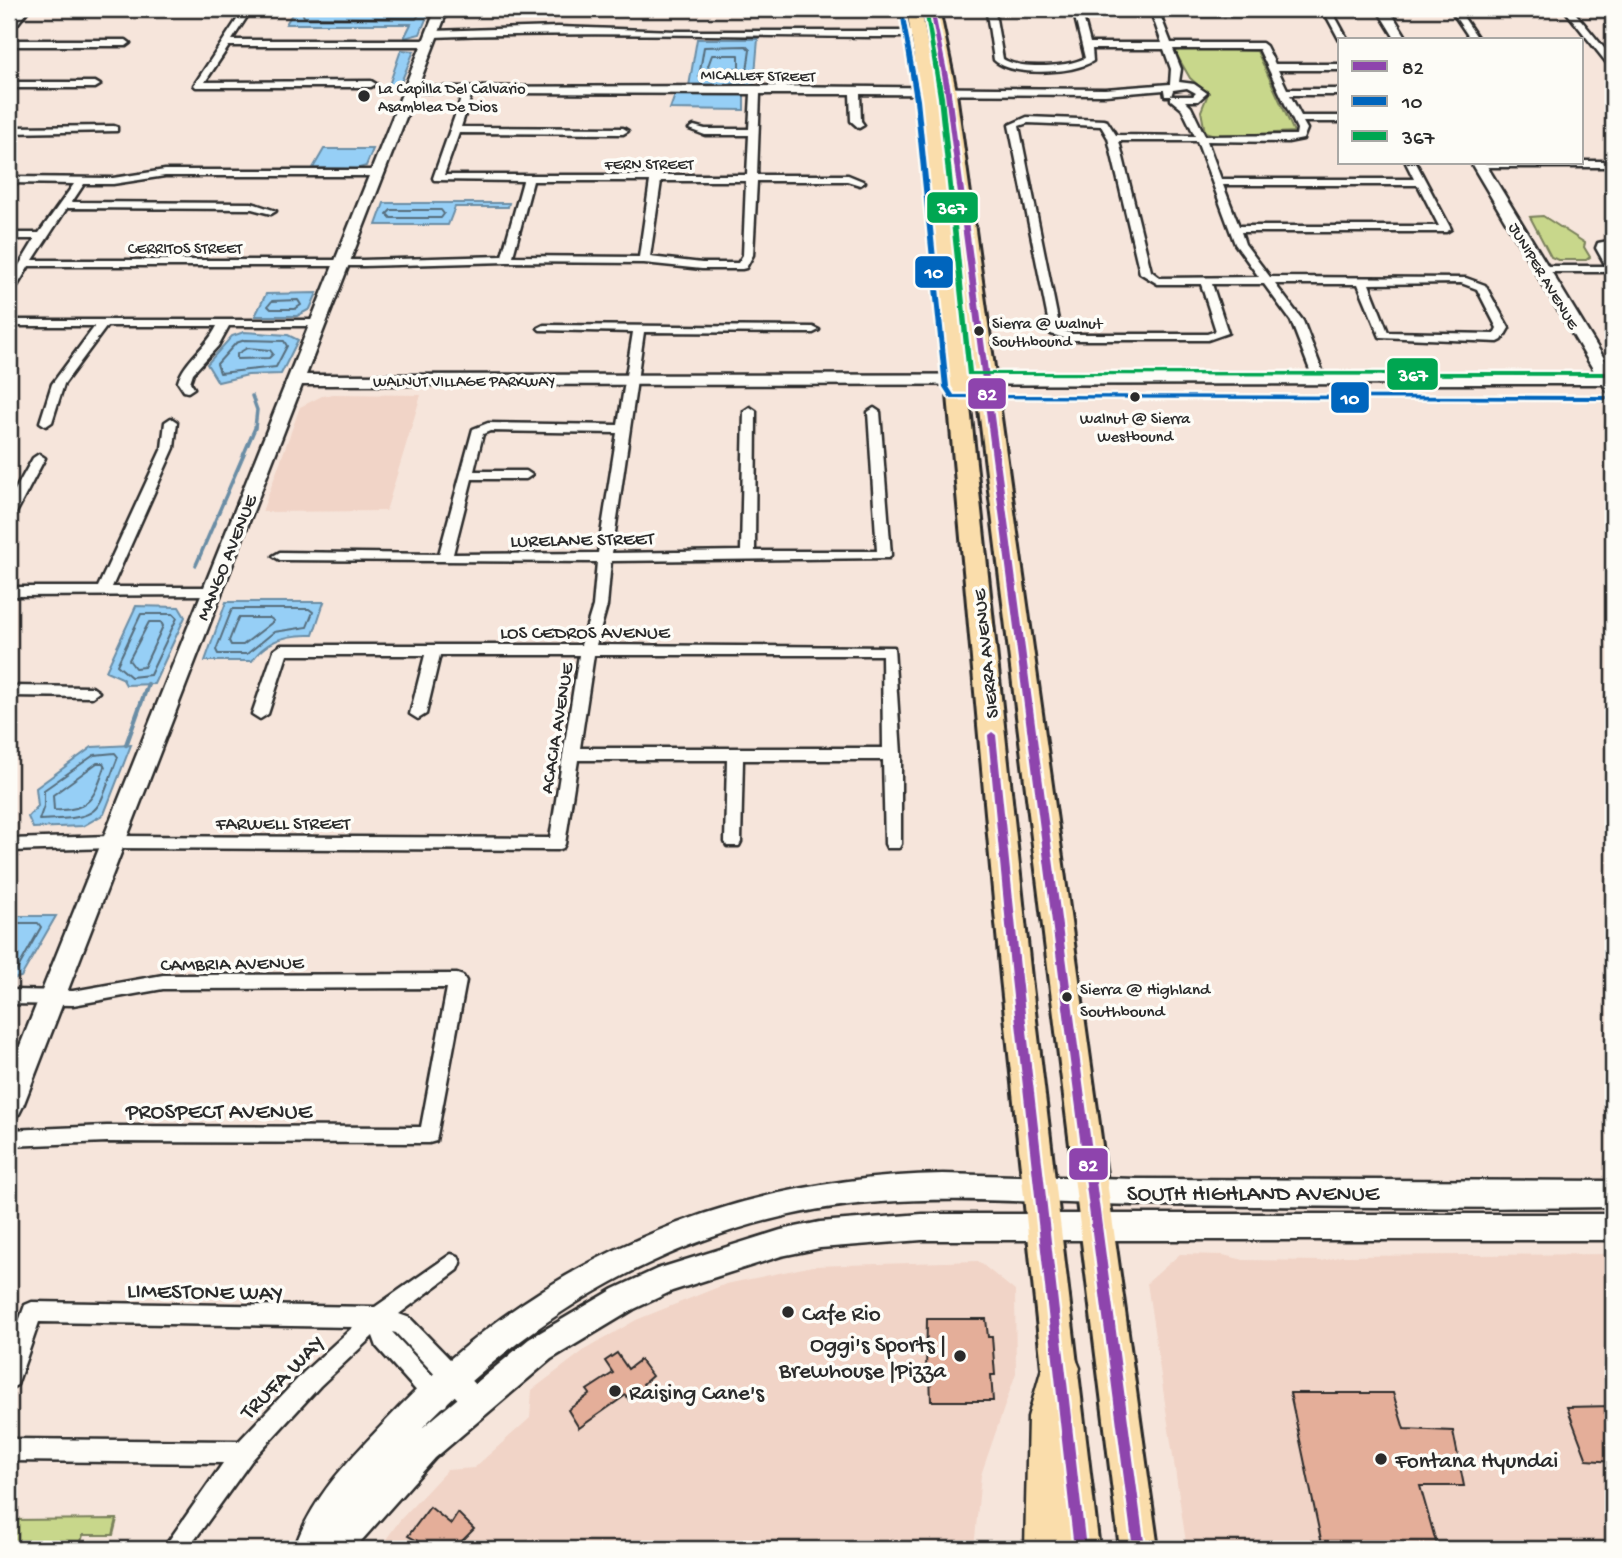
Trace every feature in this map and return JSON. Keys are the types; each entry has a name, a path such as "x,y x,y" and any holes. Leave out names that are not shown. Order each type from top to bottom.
{"highway":[{"path":"1046,1549 1048,1417 1060,1368"}],"main road":[{"name":"SIERRA AVENUE","path":"914,9 1094,1191 1139,1549"},
{"name":"SIERRA AVENUE","path":"932,9 942,49 948,92 1016,978 1080,1549"}],"street":[{"path":"9,29 25,9"},
{"path":"248,9 199,85 371,84"},
{"name":"MANGO AVENUE","path":"9,1106 442,9"},
{"path":"994,9 991,13 999,60 1009,66 1086,64 1090,59 1077,9"},
{"path":"1096,9 1328,10 1343,38"},
{"path":"1382,9 1401,38"},
{"path":"1454,9 1474,38"},
{"path":"1568,9 1613,65"},
{"path":"1154,10 1176,69 1199,92 1195,123"},
{"path":"226,43 431,38 558,30 676,34 919,34"},
{"path":"9,43 126,43"},
{"path":"1087,46 1262,46 1302,129 1300,137 1112,138"},
{"path":"1272,67 1338,67"},
{"path":"1176,69 1173,86 1166,92 1186,107 1195,123 1240,244 1297,321 1319,378"},
{"path":"9,85 95,85"},
{"name":"MICALLEF STREET","path":"1105,92 1173,86 1199,92"},
{"path":"469,89 453,130 623,131"},
{"path":"656,178 644,260 734,267 746,263 756,89"},
{"name":"MICALLEF STREET","path":"411,90 1105,92 1190,100 1199,92"},
{"path":"855,92 856,121 859,125"},
{"path":"1284,92 1338,92"},
{"path":"1297,119 1338,119"},
{"path":"1205,280 1222,333 1208,337 1071,337 1055,332 1014,125 1027,120 1104,123 1112,138 1146,273 1158,281 1205,280 1462,280 1481,287 1503,328 1498,338 1384,335 1362,281"},
{"path":"694,129 705,132 753,132"},
{"path":"9,130 114,130"},
{"name":"FERN STREET","path":"453,130 438,178 848,178 860,182"},
{"path":"1234,229 1446,229 1412,164"},
{"path":"1478,164 1613,164"},
{"name":"JUNIPER AVENUE","path":"1478,164 1612,383"},
{"path":"9,180 113,181 165,173 379,173"},
{"path":"507,259 529,178"},
{"path":"9,291 42,236 82,180"},
{"path":"1217,182 1422,182"},
{"path":"66,205 252,206 271,211"},
{"path":"9,236 42,236"},
{"path":"1608,244 1604,254 1613,269"},
{"name":"CERRITOS STREET","path":"28,263 644,260"},
{"path":"1542,269 1613,269"},
{"path":"9,323 318,323"},
{"path":"46,422 58,384 104,323"},
{"path":"188,388 184,382 187,372 214,344 225,323"},
{"path":"544,328 813,330"},
{"name":"ACACIA AVENUE","path":"557,844 587,650 600,606 604,558 639,329"},
{"path":"972,381 1319,378 1612,383"},
{"name":"WALNUT VILLAGE PARKWAY","path":"297,380 632,381 659,386 972,381"},
{"path":"972,381 1612,383"},
{"path":"748,555 750,411"},
{"name":"LURELANE STREET","path":"280,556 604,558 884,555 874,412"},
{"path":"103,592 168,448 172,422"},
{"path":"445,558 473,441 481,429 625,429"},
{"path":"9,513 39,458"},
{"path":"466,475 526,475"},
{"path":"9,592 211,592"},
{"name":"LOS CEDROS AVENUE","path":"260,714 281,650 889,650 892,754"},
{"path":"418,714 434,650"},
{"path":"9,691 92,692"},
{"path":"571,754 892,754 893,844"},
{"path":"733,842 735,754"},
{"name":"FARWELL STREET","path":"9,845 111,842 557,844"},
{"name":"CAMBRIA AVENUE","path":"9,997 97,995 163,982 457,981 429,1135"},
{"name":"PROSPECT AVENUE","path":"9,1138 52,1139 107,1135 429,1135"},
{"name":"SOUTH HIGHLAND AVENUE","path":"310,1549 327,1513 386,1443 444,1385 503,1336 578,1284 689,1230 730,1216 807,1197 881,1189 1613,1194"},
{"name":"SOUTH HIGHLAND AVENUE","path":"332,1549 406,1465 466,1410 540,1349 624,1299 667,1279 742,1254 820,1235 922,1227 1613,1227"},
{"name":"TRUFA WAY","path":"174,1549 244,1451 312,1379 378,1317 451,1263"},
{"name":"LIMESTONE WAY","path":"9,1378 32,1312 378,1317"},
{"path":"378,1317 384,1340 444,1385 466,1410"},
{"path":"9,1450 244,1451"}],"shaded area":[{"path":"421,395 386,511 262,512 300,407 322,396"},
{"path":"1180,1254 1223,1255 1244,1260 1322,1261 1342,1256 1613,1254 1613,1549 1187,1549 1147,1283"},
{"path":"978,1261 1015,1291 1016,1373 981,1475 974,1549 379,1549 400,1520 447,1470 474,1468 530,1418 532,1390 586,1349 636,1320 726,1284 813,1266"}],"green space":[{"path":"1183,48 1257,51 1294,132 1218,136 1205,132 1201,111 1208,94 1190,78 1175,52"},
{"path":"1543,216 1585,243 1584,247 1590,257 1586,260 1558,260 1551,257 1530,217"},
{"path":"117,1519 113,1535 83,1535 79,1549 9,1549 9,1520"}],"water":[{"path":"295,9 430,9 420,34 404,38 411,24 286,24"},
{"path":"697,39 758,39 754,86 689,86"},
{"path":"401,50 414,51 399,87 388,88"},
{"path":"675,95 744,96 744,110 670,109"},
{"path":"324,149 373,149 366,166 356,169 313,168"},
{"path":"384,203 509,203 508,207 455,207 448,225 376,225"},
{"path":"317,293 310,309 297,316 255,316 266,294"},
{"path":"244,332 288,335 298,340 281,374 248,375 218,382 207,364 232,336"},
{"path":"226,602 324,602 313,635 279,639 264,648 252,661 205,661"},
{"path":"136,606 179,607 185,617 154,684 126,685 122,678 106,671"},
{"path":"131,745 104,814 83,826 33,828 28,817 38,806 36,788 92,747"},
{"path":"9,916 56,916 21,977 9,980"}],"building":[{"name":"Oggi's Sports | Brewhouse |Pizza","path":"927,1319 986,1319 988,1337 992,1337 995,1375 991,1375 993,1401 931,1401 930,1375 926,1375"},
{"name":"Raising Cane's","path":"617,1353 628,1369 640,1360 652,1376 643,1384 646,1388 629,1400 626,1395 579,1428 568,1410 590,1394 587,1390 613,1373 605,1361"},
{"name":"Fontana Hyundai","path":"1290,1393 1393,1393 1404,1429 1453,1431 1464,1486 1420,1486 1438,1549 1323,1549"},
{"path":"1613,1406 1613,1462 1587,1460 1567,1407"},
{"path":"430,1507 451,1524 458,1513 474,1529 462,1541 476,1549 432,1549 408,1536"}],"waterway":[{"path":"196,565 255,428 257,410 252,396"},
{"path":"126,745 148,684"}],"transit line":[{"name":"367","path":"926,9 941,97 969,374 1613,374"},
{"name":"82","path":"932,9 947,86 1139,1549"},
{"name":"10","path":"902,11 917,100 946,387 952,397 1613,398"},
{"name":"82","path":"992,735 1016,978 1080,1549"}],"place":[{"name":"La Capilla Del Calvario Asamblea De Dios","path":"364,96"},
{"name":"Sierra @ Walnut Southbound","path":"979,331"},
{"name":"Walnut @ Sierra Westbound","path":"1135,397"},
{"name":"Sierra @ Highland Southbound","path":"1067,997"},
{"name":"Cafe Rio","path":"788,1312"},
{"name":"Oggi's Sports | Brewhouse |Pizza","path":"960,1356"},
{"name":"Raising Cane's","path":"615,1391"},
{"name":"Fontana Hyundai","path":"1381,1459"}]}
